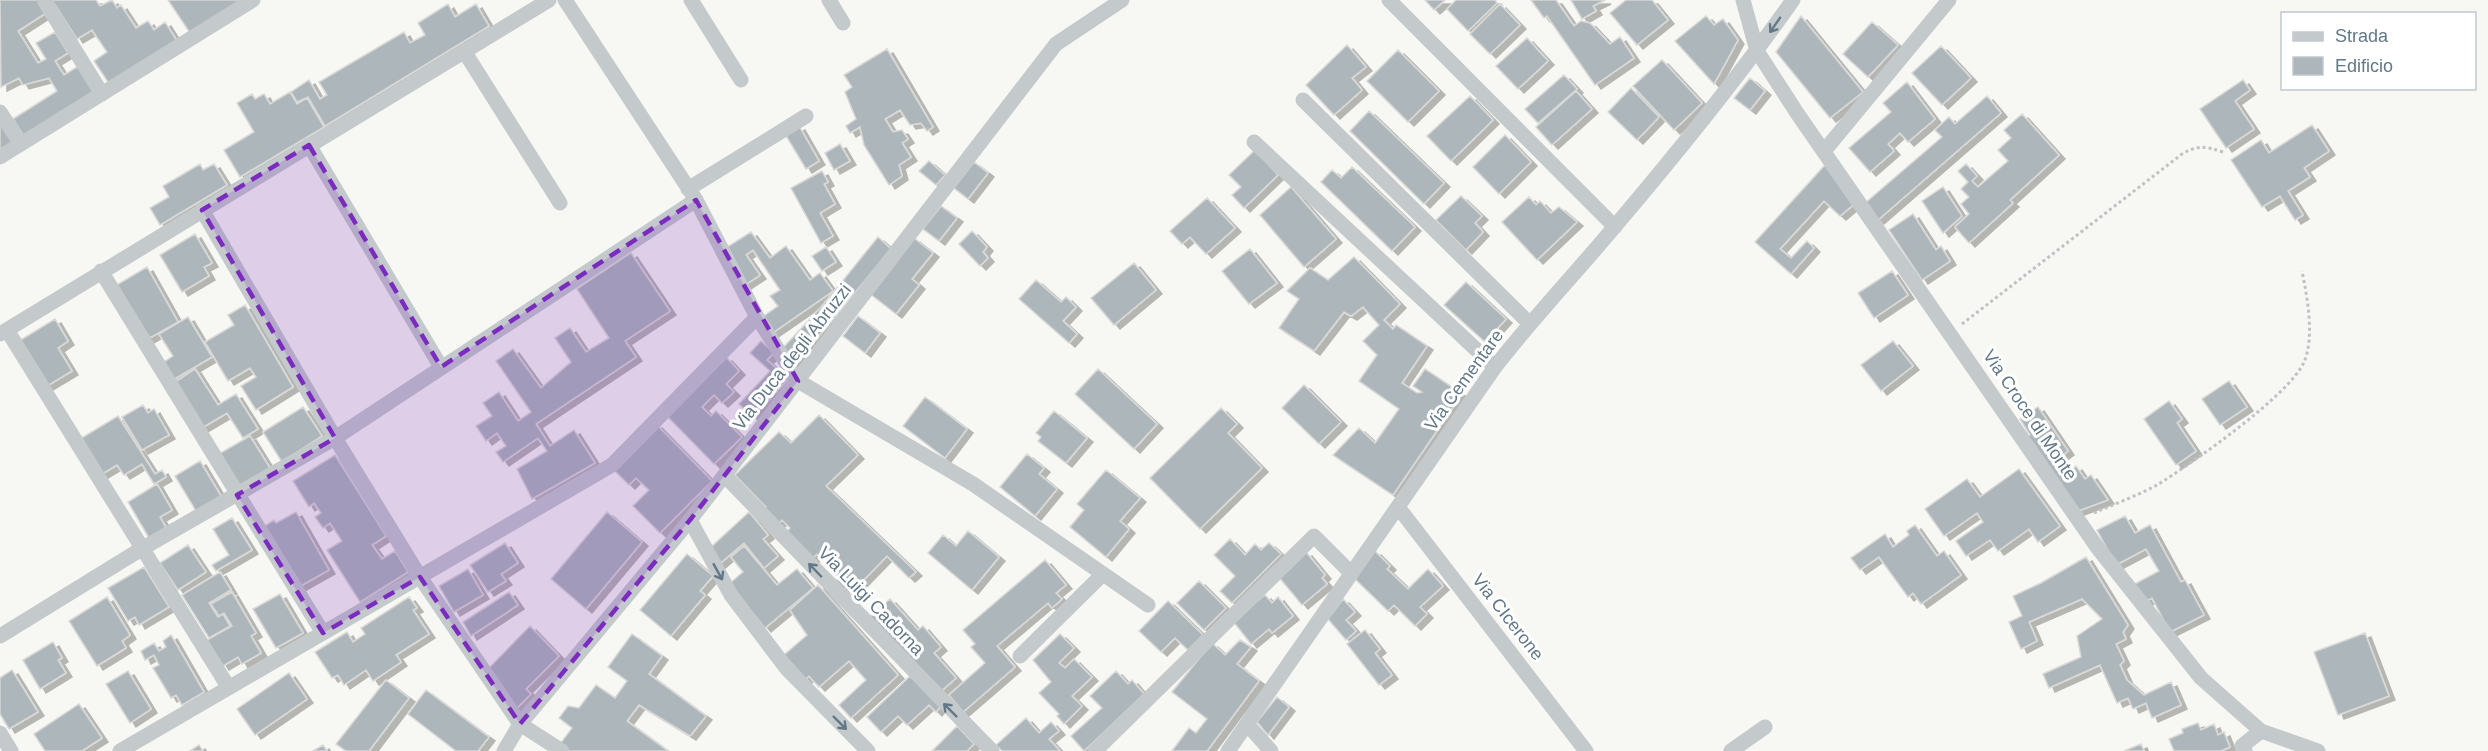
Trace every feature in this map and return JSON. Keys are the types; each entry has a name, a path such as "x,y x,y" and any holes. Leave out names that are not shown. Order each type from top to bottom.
{"street":[{"path":"44,0 102,94"},
{"path":"0,157 253,0"},
{"path":"229,688 143,548 4,332 549,0"},
{"path":"565,0 692,194 757,317 798,381 973,483 1148,605"},
{"path":"691,0 741,80"},
{"path":"829,0 843,23"},
{"name":"Via Duca degli Abruzzi","path":"504,751 520,724 725,476 1056,44 1122,0"},
{"path":"1389,0 1615,227"},
{"name":"Via Croce di Monte","path":"1743,0 1757,51 1797,114 1825,150 2097,547 2201,678 2261,731 2318,751"},
{"name":"Via Cementare","path":"1228,751 1350,572 1495,367 1529,323 1615,227 1757,51 1793,0"},
{"path":"1825,150 1949,0"},
{"path":"464,51 560,203"},
{"path":"1303,100 1529,323"},
{"path":"0,112 21,144"},
{"path":"0,636 143,548 335,438 806,116"},
{"path":"1254,142 1495,367"},
{"path":"309,145 441,367"},
{"path":"202,210 335,438 420,577 520,724 562,751"},
{"path":"101,271 323,633"},
{"path":"120,751 612,465 757,317"},
{"name":"Via Luigi Cadorna","path":"725,476 992,751"},
{"name":"Via CIcerone","path":"1398,507 1587,751"},
{"path":"690,520 731,595 787,669 868,751"},
{"path":"1095,751 1314,536 1350,572"},
{"path":"1020,656 1103,574"},
{"path":"1248,724 1270,751"},
{"path":"1731,751 1765,727"},
{"path":"2238,749 2261,731"},
{"path":"0,733 11,751"}],"path":[{"path":"1951,333 2182,154 2194,147 2204,146 2223,152"},
{"path":"2078,520 2156,485 2274,399 2298,375 2306,359 2308,332 2309,304 2302,271"}],"highlighted area":[{"path":"309,145 441,367 696,200 798,381 690,520 520,724 420,577 323,633 237,495 335,438 202,210"}],"building":[{"path":"0,0 37,0 46,13 18,31 38,63 46,59 36,43 55,32 68,53 55,61 64,75 82,64 99,92 24,136 13,119 57,91 49,78 23,85 19,78 1,87"},
{"path":"52,0 96,0 100,6 112,0 117,8 121,5 136,28 148,21 154,30 165,22 177,41 110,85 94,61 107,52 92,30 77,39"},
{"path":"168,0 243,0 190,33"},
{"path":"1425,0 1445,0 1434,10"},
{"path":"1456,0 1495,0 1497,3 1468,31 1447,9"},
{"path":"1531,0 1556,0 1574,26 1581,21 1590,23 1610,44 1620,37 1634,58 1595,85 1547,16 1544,18"},
{"path":"1571,0 1605,0 1593,6 1596,11 1582,19"},
{"path":"1626,0 1652,0 1668,20 1637,45 1610,13"},
{"path":"448,4 455,17 476,4 489,26 325,126 308,97 297,102 291,92 309,80 320,99 327,95 319,82 404,32 410,43 425,35 418,23"},
{"path":"1500,4 1520,25 1490,54 1470,34"},
{"path":"1706,16 1714,25 1723,19 1738,40 1714,84 1675,41"},
{"path":"1801,16 1863,92 1830,118 1776,52"},
{"path":"1872,22 1898,45 1868,77 1843,54"},
{"path":"1527,38 1548,61 1518,89 1496,66"},
{"path":"1347,45 1366,67 1352,78 1362,90 1334,115 1306,85"},
{"path":"1941,46 1971,78 1942,105 1912,73"},
{"path":"887,49 933,127 927,131 921,123 910,125 900,110 885,119 893,132 902,130 908,139 902,143 911,157 899,165 902,176 889,185 864,145 860,127 850,133 846,126 856,119 845,92 852,87 844,75"},
{"path":"1398,50 1439,91 1408,122 1367,81"},
{"path":"1662,60 1702,103 1674,130 1633,86"},
{"path":"1564,75 1577,89 1538,123 1525,109"},
{"path":"1750,78 1765,91 1750,110 1734,98"},
{"path":"2243,80 2250,90 2235,101 2254,129 2226,148 2200,109"},
{"path":"1907,82 1935,119 1908,142 1900,133 1888,144 1894,151 1870,172 1849,148 1891,112 1883,103"},
{"path":"1631,88 1659,117 1637,140 1608,112"},
{"path":"1576,91 1592,109 1552,145 1536,127"},
{"path":"290,92 297,104 307,98 324,127 240,177 224,150 254,132 237,103 252,94 255,99 264,94 270,104"},
{"path":"1470,96 1493,120 1451,161 1427,136"},
{"path":"1987,96 2001,113 1878,220 1864,204 1942,137 1935,130 1949,117 1955,124"},
{"path":"1369,111 1444,183 1424,204 1350,131"},
{"path":"2022,114 2059,155 2010,200 2013,203 1969,243 1955,227 1969,214 1961,204 1969,197 1961,189 1968,182 1958,171 1966,164 1977,176 1972,181 1978,187 2008,161 1998,150 2011,138 2004,130"},
{"path":"0,118 15,142 0,149"},
{"path":"2312,125 2329,151 2304,168 2310,177 2288,191 2303,215 2295,220 2280,196 2262,207 2231,160 2261,140 2269,153"},
{"path":"799,126 819,161 806,169 785,134"},
{"path":"1505,135 1531,162 1499,194 1473,167"},
{"path":"840,144 850,161 834,170 825,153"},
{"path":"1255,150 1278,175 1244,208 1232,195 1241,187 1229,175"},
{"path":"929,161 945,175 936,185 919,171"},
{"path":"974,162 988,173 968,199 954,188"},
{"path":"200,164 203,170 214,164 227,185 160,225 150,208 169,197 163,186"},
{"path":"1825,165 1853,205 1840,216 1824,201 1780,249 1791,258 1807,241 1814,248 1791,274 1755,242"},
{"path":"1352,167 1415,227 1392,251 1321,182 1332,170 1341,178"},
{"path":"822,171 828,182 824,184 835,204 820,213 833,236 821,243 791,188"},
{"path":"1291,187 1336,239 1304,267 1260,215"},
{"path":"1943,187 1962,216 1943,233 1922,201"},
{"path":"1461,196 1482,216 1475,223 1483,232 1466,250 1436,220"},
{"path":"1529,197 1536,205 1540,201 1551,213 1559,207 1577,222 1537,260 1502,222"},
{"path":"1207,198 1235,228 1206,254 1190,237 1182,244 1170,231"},
{"path":"941,206 957,218 939,241 923,229"},
{"path":"1913,214 1936,250 1941,246 1950,261 1922,280 1889,230"},
{"path":"972,231 987,247 983,252 988,258 980,266 959,244"},
{"path":"751,232 770,258 786,246 810,280 820,273 833,291 771,334 761,318 778,306 770,296 780,290 753,250 746,255 760,275 745,285 724,249"},
{"path":"195,234 212,263 204,267 209,276 182,292 160,255"},
{"path":"878,237 891,249 794,366 781,350 824,304"},
{"path":"914,238 933,253 912,279 919,285 896,314 869,293"},
{"path":"826,247 836,262 822,271 812,256"},
{"path":"1250,249 1277,283 1249,304 1222,271"},
{"path":"631,253 670,311 625,341 636,357 536,424 550,446 574,430 595,463 532,499 517,469 547,451 538,438 503,462 496,452 506,446 497,433 486,441 476,426 492,416 483,403 499,392 518,421 531,412 496,361 513,349 541,388 571,362 555,338 570,328 586,352 609,338 577,289"},
{"path":"1354,257 1400,304 1384,320 1393,329 1396,325 1427,346 1402,383 1417,393 1422,392 1413,386 1425,369 1462,394 1393,495 1333,455 1359,428 1375,443 1399,409 1359,381 1377,355 1363,341 1379,325 1363,307 1351,316 1344,312 1314,351 1279,328 1299,299 1287,291 1310,268 1328,280"},
{"path":"1134,263 1156,290 1114,325 1091,298"},
{"path":"147,267 178,322 146,340 115,286"},
{"path":"1892,271 1908,295 1874,318 1858,293"},
{"path":"1036,280 1061,302 1066,297 1076,307 1063,321 1077,334 1069,343 1019,299"},
{"path":"1466,282 1506,319 1485,342 1444,305"},
{"path":"245,305 293,387 256,410 241,386 256,377 250,368 228,381 205,342 234,325 228,315"},
{"path":"858,316 880,333 865,353 843,336"},
{"path":"188,317 212,357 171,381 161,364 173,356 159,334"},
{"path":"55,319 68,341 58,348 72,371 47,386 19,341"},
{"path":"761,341 774,353 767,360 788,379 753,417 739,404 770,371 750,353"},
{"path":"1893,341 1913,366 1881,391 1861,365"},
{"path":"726,357 739,371 726,384 734,392 722,403 714,395 702,407 711,416 716,411 742,437 714,464 666,415"},
{"path":"195,369 218,405 236,394 258,429 243,438 227,413 200,429 172,384"},
{"path":"1098,369 1157,424 1134,449 1075,394"},
{"path":"2229,381 2247,407 2220,425 2202,399"},
{"path":"1304,385 1341,422 1319,444 1282,408"},
{"path":"925,397 967,429 945,458 903,426"},
{"path":"2169,401 2182,419 2177,423 2196,451 2176,465 2144,419"},
{"path":"143,405 148,413 154,409 169,435 142,450 122,417"},
{"path":"303,407 322,436 282,462 263,432"},
{"path":"2038,407 2068,451 2060,457 2070,471 2076,466 2085,479 2091,475 2108,500 2078,511 2026,437 2030,435 2020,419"},
{"path":"1221,408 1237,424 1228,433 1262,468 1200,529 1150,478"},
{"path":"1054,411 1087,438 1066,463 1038,441 1041,437 1036,433"},
{"path":"819,415 858,455 826,486 916,572 909,578 887,556 850,594 836,581 839,577 817,554 811,560 785,534 790,528 782,520 776,526 761,511 766,507 735,475 779,432 791,443"},
{"path":"118,416 155,474 162,470 166,477 154,484 142,464 124,475 117,465 102,474 80,439"},
{"path":"656,424 712,481 660,533 633,506 649,490 636,478 629,485 612,468"},
{"path":"250,436 270,468 237,488 217,455"},
{"path":"1027,454 1044,468 1039,474 1057,489 1035,516 1000,487"},
{"path":"335,455 386,536 372,545 382,559 395,551 408,572 360,602 327,550 342,541 330,523 323,528 315,517 321,513 314,503 309,507 293,481"},
{"path":"200,461 221,496 196,511 175,476"},
{"path":"2019,469 2060,526 2038,542 2029,529 1998,551 1990,540 1966,556 1956,541 1983,522 1977,513 1944,536 1925,509 1967,479 1980,497"},
{"path":"1106,470 1140,498 1120,521 1129,529 1106,557 1070,527 1084,510 1077,504"},
{"path":"157,484 172,510 160,517 166,528 149,538 128,502"},
{"path":"296,512 329,570 297,588 263,527 274,520 276,523"},
{"path":"607,512 642,542 586,609 551,579"},
{"path":"749,512 768,535 763,539 778,556 764,568 744,543 717,566 709,549"},
{"path":"2125,516 2135,533 2150,525 2181,582 2185,580 2204,615 2170,632 2152,598 2145,602 2133,585 2159,571 2146,549 2116,565 2097,530"},
{"path":"232,518 252,550 216,571 212,565 229,555 213,529"},
{"path":"1915,525 1937,556 1944,551 1961,575 1921,604 1913,593 1908,597 1879,557 1860,570 1851,558 1885,534 1893,547 1909,535 1907,531"},
{"path":"968,531 999,557 972,590 928,553 943,535 956,546"},
{"path":"1230,539 1245,555 1255,544 1261,550 1269,543 1281,554 1232,603 1220,591 1235,576 1214,555"},
{"path":"505,543 518,563 501,574 506,581 488,592 470,565"},
{"path":"188,545 206,572 178,590 160,563"},
{"path":"744,546 777,585 797,569 813,588 765,628 729,584 743,572 731,557"},
{"path":"1375,551 1390,566 1387,569 1408,589 1428,569 1443,586 1420,607 1427,614 1415,626 1394,605 1388,611 1353,577"},
{"path":"1306,552 1325,575 1322,578 1327,584 1302,605 1278,576"},
{"path":"687,554 713,576 700,591 705,595 671,636 640,610"},
{"path":"2086,557 2128,625 2123,632 2126,639 2116,644 2124,661 2120,665 2127,680 2144,695 2171,682 2181,705 2152,718 2146,703 2133,709 2128,698 2117,703 2100,665 2049,688 2043,674 2081,657 2077,636 2102,619 2082,599 2029,622 2037,641 2021,649 2009,622 2022,616 2013,596"},
{"path":"1045,560 1066,585 1056,593 1062,599 1052,608 1048,603 997,646 1015,667 963,712 949,695 985,663 971,647 975,644 963,630"},
{"path":"144,567 169,607 139,625 135,617 128,621 108,588"},
{"path":"468,569 483,595 454,612 439,586"},
{"path":"220,572 231,590 209,603 218,617 223,614 230,626 209,638 182,595"},
{"path":"1199,581 1226,608 1204,630 1177,603"},
{"path":"818,585 898,675 851,718 839,705 866,680 849,661 819,687 809,676 806,679 784,655 807,635 790,610"},
{"path":"232,592 256,633 251,636 261,653 242,664 238,657 223,666 207,640 232,626 224,613 219,616 211,604"},
{"path":"509,592 518,605 471,636 463,622"},
{"path":"280,594 303,633 276,648 253,609"},
{"path":"1265,595 1272,603 1278,597 1293,616 1272,633 1269,629 1251,644 1233,621"},
{"path":"107,597 130,635 122,641 126,648 97,666 69,621"},
{"path":"409,597 417,608 413,610 429,634 396,655 401,662 373,681 366,670 344,685 338,675 332,678 315,652 347,632 353,642 365,634 361,628"},
{"path":"890,599 918,630 923,626 941,647 934,653 956,678 938,694 869,618"},
{"path":"1343,599 1355,612 1346,620 1356,631 1346,640 1328,619"},
{"path":"1168,601 1203,635 1188,650 1175,638 1161,652 1139,631"},
{"path":"530,626 559,656 526,689 531,694 516,709 487,670"},
{"path":"1365,630 1380,649 1375,653 1392,675 1379,685 1347,644"},
{"path":"2365,633 2389,696 2338,715 2314,652"},
{"path":"632,634 662,656 649,674 706,716 690,736 639,705 627,721 668,751 569,751 560,744 572,728 559,718 568,706 579,708 596,685 615,698 627,681 608,667"},
{"path":"1060,634 1074,648 1059,663 1065,668 1074,659 1092,677 1072,696 1082,706 1064,724 1057,716 1059,714 1039,693 1051,682 1033,660"},
{"path":"171,635 204,692 182,705 176,695 171,698 153,668 159,665 154,655 145,660 141,651 154,643 159,651 166,647 163,641"},
{"path":"1240,640 1251,647 1237,664 1259,681 1207,751 1172,751 1189,728 1196,733 1207,719 1172,692 1212,643 1225,655"},
{"path":"53,642 62,658 58,660 66,673 40,689 23,660"},
{"path":"12,670 38,712 9,729 0,714 0,678"},
{"path":"128,671 151,709 130,723 106,684"},
{"path":"1116,671 1128,684 1132,680 1144,694 1084,751 1071,736 1102,708 1090,696"},
{"path":"289,673 307,699 255,735 237,709"},
{"path":"910,676 940,707 936,712 929,705 907,725 898,716 881,732 867,717"},
{"path":"386,680 409,698 369,751 346,751 336,744"},
{"path":"426,690 489,737 478,751 456,751 408,714"},
{"path":"1277,697 1289,707 1268,735 1257,722"},
{"path":"79,704 102,738 82,751 45,751 34,734"},
{"path":"1026,718 1039,733 1051,722 1059,731 1049,739 1060,751 1002,751 996,745"},
{"path":"2198,723 2201,730 2214,724 2218,735 2224,732 2230,747 2221,751 2174,751 2169,739 2183,733 2182,729"},
{"path":"957,726 974,744 967,751 932,751"},
{"path":"2141,744 2144,751 2124,751"},
{"path":"199,745 203,751 190,751"},
{"path":"323,745 327,751 313,751"}]}
